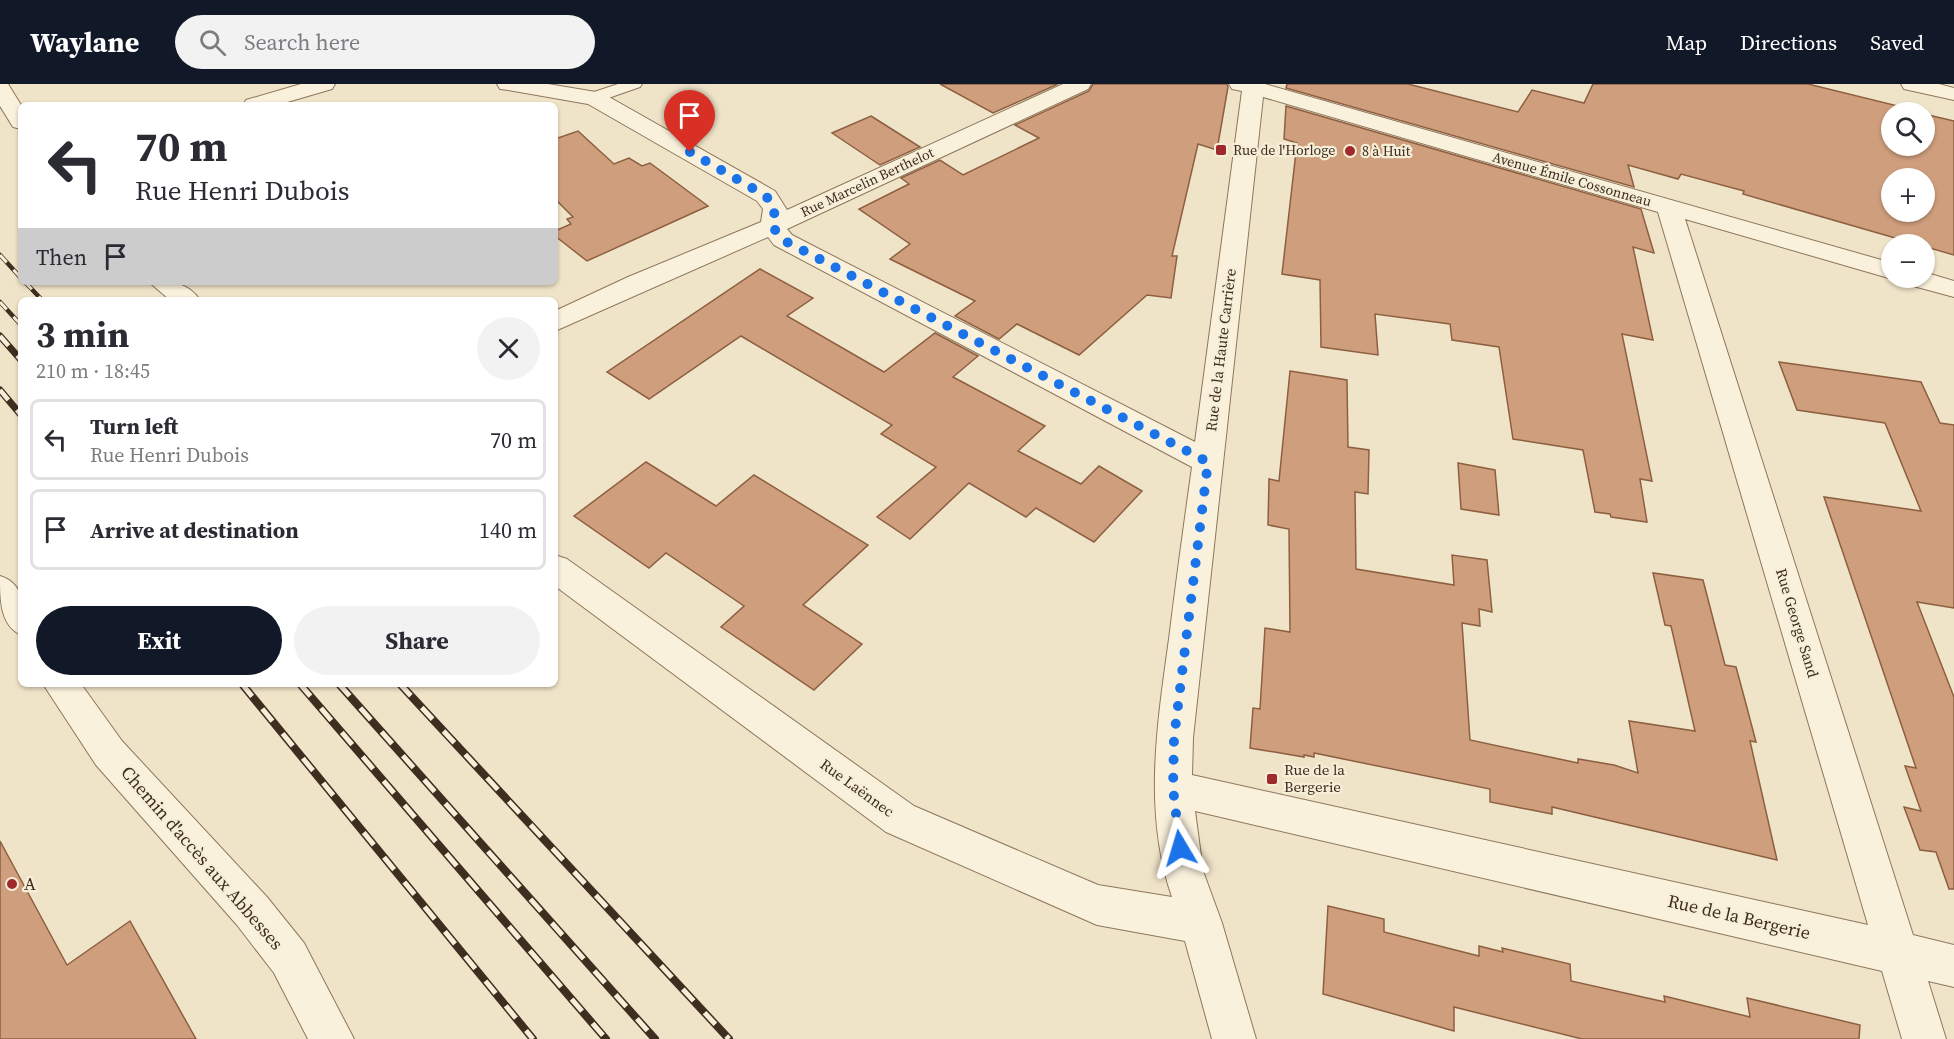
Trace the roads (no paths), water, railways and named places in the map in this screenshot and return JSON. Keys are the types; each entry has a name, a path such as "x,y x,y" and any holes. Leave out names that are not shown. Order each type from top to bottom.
{"street":[{"path":"264,102 324,84"},
{"path":"508,84 594,98 766,196 775,209 772,226 783,240 1208,462"},
{"name":"Rue Marcelin Berthelot","path":"558,321 637,283 772,226 1080,84"},
{"path":"1912,84 1954,94"},
{"name":"Avenue Émile Cossonneau","path":"1249,85 1881,268"},
{"name":"Rue de la Haute Carrière","path":"1234,1039 1201,923 1183,871 1173,788 1174,738 1208,462 1249,85"},
{"path":"0,89 18,117"},
{"name":"Rue George Sand","path":"1668,207 1924,1039"},
{"path":"1935,284 1954,289"},
{"path":"166,285 183,297"},
{"name":"Rue Laënnec","path":"558,570 900,819 1097,905 1201,923"},
{"path":"0,589 18,616"},
{"name":"Chemin d'accès aux Abbesses","path":"64,687 109,753 252,911 289,958 332,1039"},
{"name":"Rue de la Bergerie","path":"1173,788 1954,966"}],"lane":[{"path":"594,98 634,84"}],"railway":[{"path":"0,255 18,275"},
{"path":"28,285 39,297"},
{"path":"0,302 18,322"},
{"path":"0,336 18,357"},
{"path":"0,390 18,411"},
{"path":"244,687 533,1039"},
{"path":"303,687 606,1039"},
{"path":"342,687 655,1039"},
{"path":"403,687 729,1039"}],"place":[{"name":"Rue de l'Horloge","path":"1221,150"},
{"name":"8 à Huit","path":"1350,151"},
{"name":"Rue de la Bergerie","path":"1272,779"},
{"name":"A","path":"12,884"}]}
